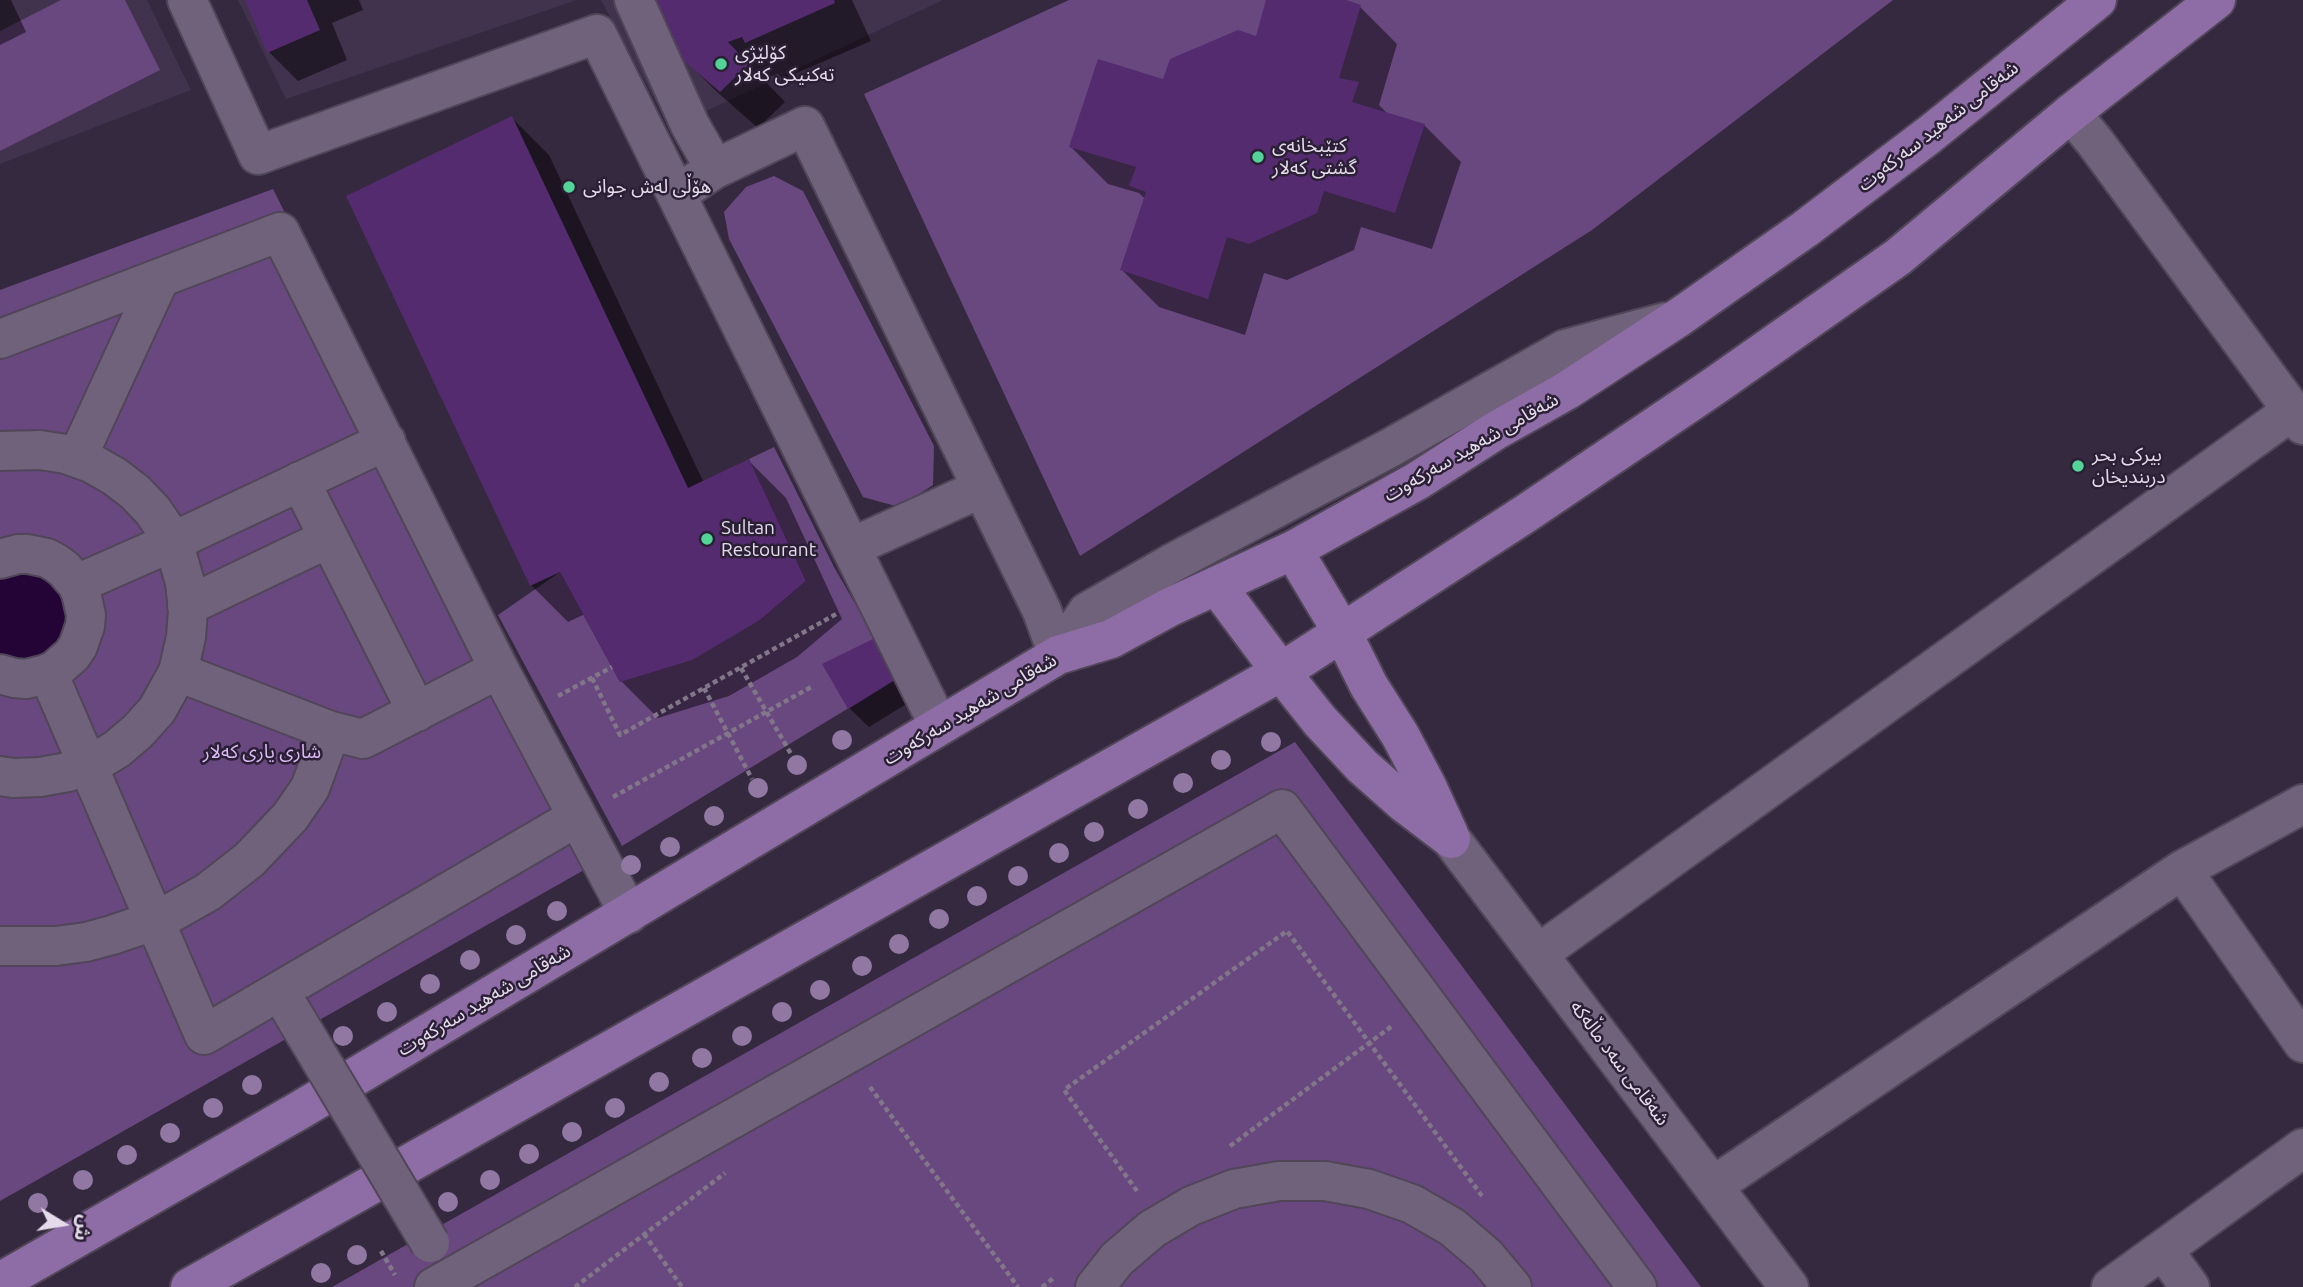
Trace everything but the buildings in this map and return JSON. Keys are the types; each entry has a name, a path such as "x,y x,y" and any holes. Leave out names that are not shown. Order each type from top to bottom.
{"main road":[{"path":"190,1287 1281,673 1547,499 1898,257 2071,113 2216,0"},
{"name":"شەقامی شەهید سەرکەوت","path":"0,1282 300,1110 1058,655 1111,639 1170,607 1293,550 1417,481 1495,431 1566,391 1678,318 1805,229 1918,143 2082,5"},
{"path":"1293,550 1400,735 1451,839"},
{"path":"1217,586 1320,721 1362,766 1405,804 1451,839"}],"street":[{"path":"187,0 258,155 597,34 939,726"},
{"path":"634,0 690,125 715,169"},
{"path":"1538,954 2298,418 2071,113"},
{"path":"677,194 715,169 805,126 1042,611 1058,655"},
{"path":"0,339 280,232 499,669 629,914"},
{"path":"77,458 160,278"},
{"path":"1058,655 1087,612 1174,562 1388,449 1565,349 1678,318"},
{"path":"77,584 386,441"},
{"path":"0,452 40,450 77,458 114,476 135,492 153,511 172,542 185,583 187,606 186,636 178,672 157,710 138,731 117,749 68,772 40,777 0,776"},
{"path":"300,481 417,712"},
{"path":"852,547 982,488"},
{"path":"187,606 329,538"},
{"path":"0,559 18,554 47,558 64,569 77,584 86,615 82,636 72,655 56,669 26,678 0,674"},
{"path":"178,672 331,731 363,739 499,669"},
{"path":"48,673 204,1035 577,817"},
{"path":"0,946 56,946 86,942 155,921 208,892 230,876 290,817 310,788 331,731"},
{"path":"1713,1186 2182,870 2303,804"},
{"path":"448,1284 1282,809 1637,1287"},
{"name":"شەقامی سەد ماڵەکە","path":"1451,839 1789,1287"},
{"path":"2182,870 2303,1043"},
{"path":"289,1007 430,1243"},
{"path":"2111,1287 2303,1148"},
{"path":"1079,1279 1117,1259 1160,1224 1191,1206 1234,1189 1279,1181 1325,1181 1370,1189 1412,1204 1452,1227 1486,1256 1512,1287"},
{"path":"2163,1250 2190,1287"}],"path":[{"path":"592,678 620,735 844,610"},
{"path":"741,668 792,754"},
{"path":"613,797 813,686"},
{"path":"704,688 752,779"},
{"path":"1160,1224 1065,1090 1287,931 1483,1198"},
{"path":"1226,1150 1424,1000"},
{"path":"867,1083 1018,1287"},
{"path":"575,1287 730,1169"},
{"path":"644,1234 682,1287"},
{"path":"381,1251 396,1277"},
{"path":"1042,1287 1079,1279"}],"shaded area":[{"path":"0,0 147,0 191,90 0,164"},
{"path":"238,0 577,0 286,99"},
{"name":"کۆلێژی تەکنیکی کەلار","path":"601,0 943,0 670,128"},
{"path":"0,570 53,572 76,618 49,660 0,661"}],"green space":[{"path":"61,0 125,0 160,70 0,151 0,31"},
{"path":"1069,0 1893,0 1592,230 1080,556 864,94"},
{"path":"774,176 803,191 934,446 933,485 899,507 863,497 729,239 724,212 746,187"},
{"name":"شاری یاری کەلار","path":"273,189 607,857 0,1201 0,290"},
{"path":"774,447 834,567 898,678 622,846 498,615 560,572 620,682 760,620 806,581 749,459"},
{"path":"1295,742 1701,1287 332,1287"}],"place":[{"name":"کۆلێژی تەکنیکی کەلار","path":"721,64"},
{"name":"کتێبخانەی گشتی کەلار","path":"1258,157"},
{"name":"هۆڵی لەش جوانی","path":"569,187"},
{"name":"بيركى بحر دربنديخان","path":"2078,466"},
{"name":"Sultan Restourant","path":"707,539"}]}
